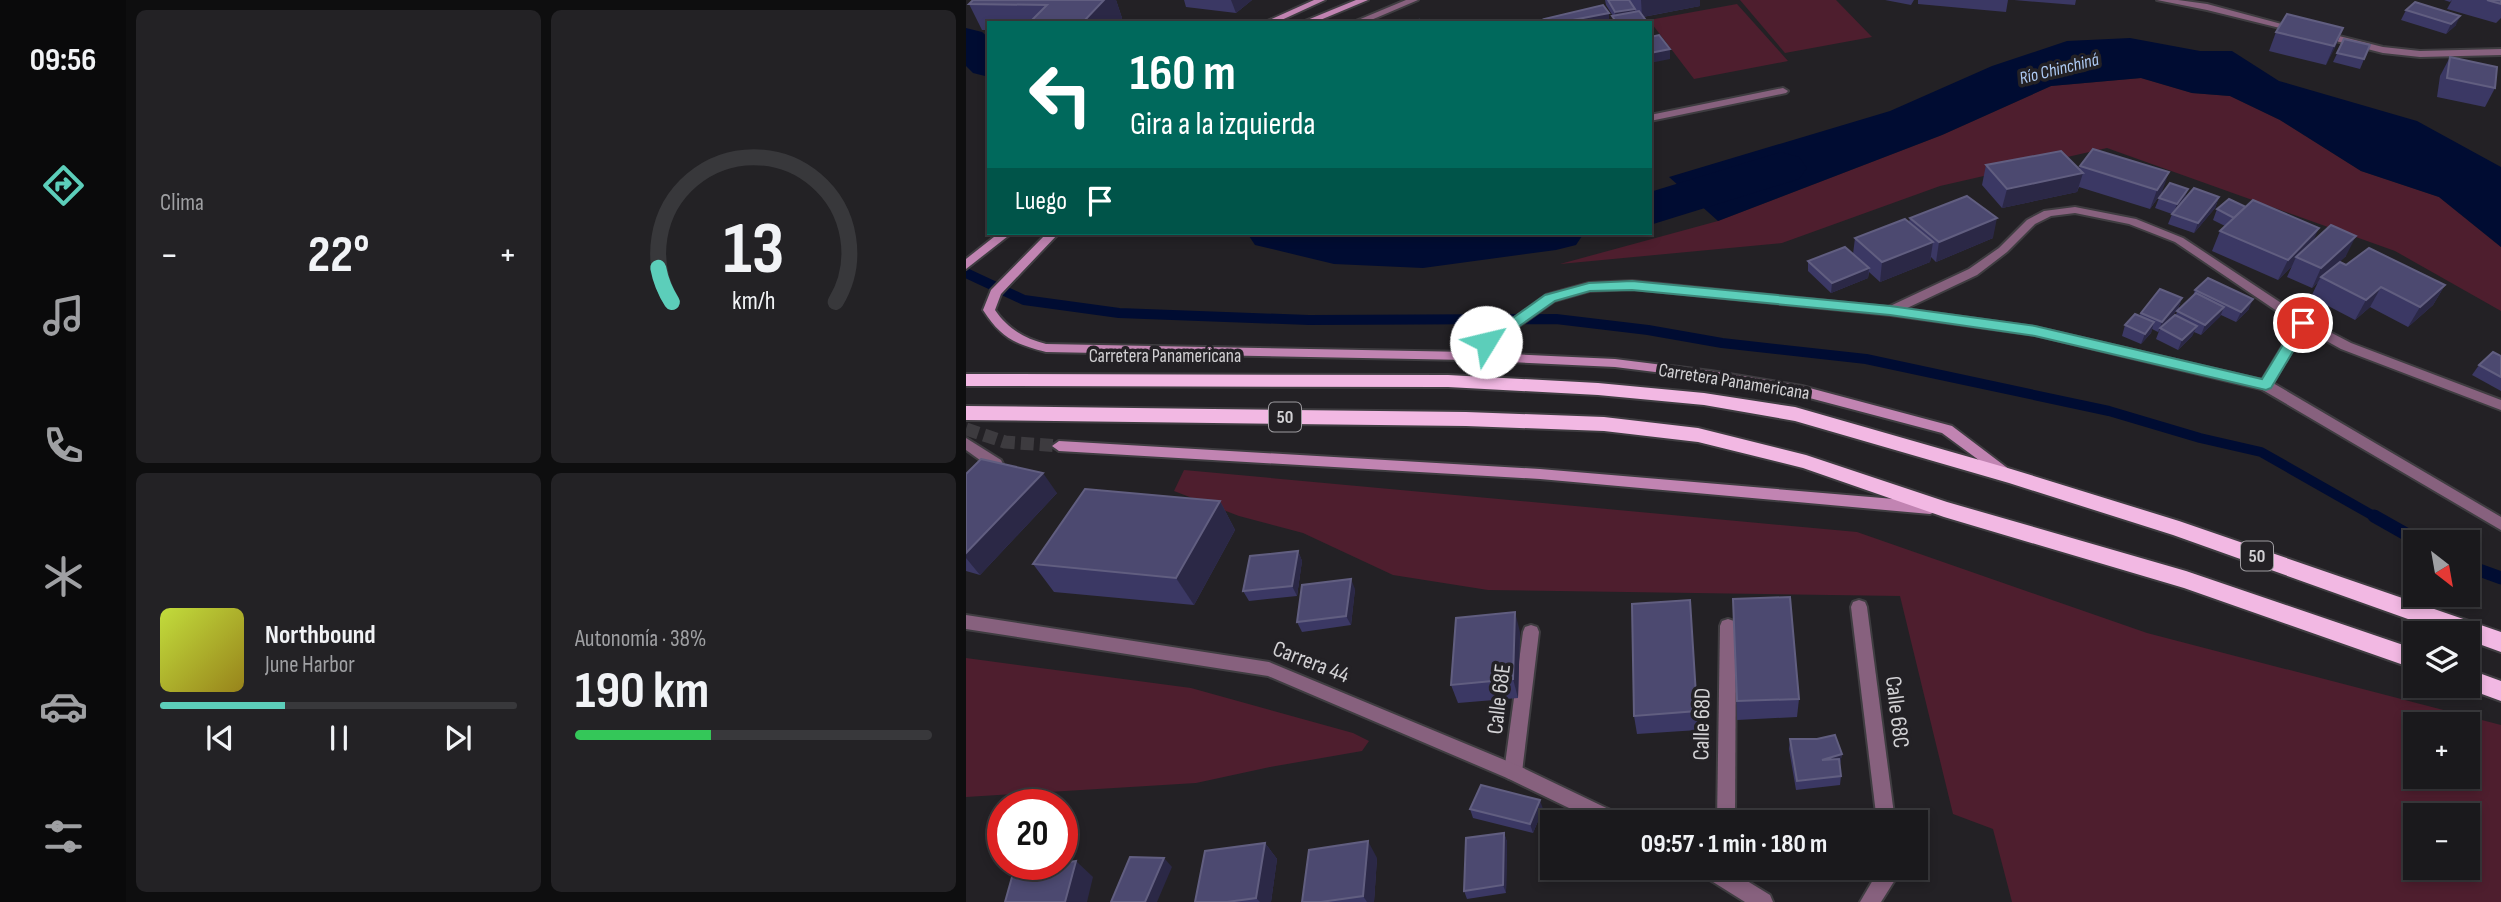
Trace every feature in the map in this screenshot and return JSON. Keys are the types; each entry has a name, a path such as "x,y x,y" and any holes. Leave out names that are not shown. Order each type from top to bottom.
{"highway":[{"name":"Carretera Panamericana","path":"966,380 1448,381 1598,388 1704,399 1795,414 2011,476 2179,529 2501,642"},
{"name":"50","path":"966,413 1466,419 1604,424 1698,435 1806,461 1944,509 2186,580 2403,655"},
{"path":"2480,683 2501,691"}],"main road":[{"path":"1273,21 1321,0"},
{"path":"1309,21 1364,0"},
{"path":"966,264 1003,235"},
{"path":"1049,236 995,293 989,310 999,325 1015,340 1046,348 1468,356 1615,363 1711,375 1802,391 1947,429 2011,476"},
{"path":"1059,446 1540,474 1944,509"}],"street":[{"path":"1360,21 1414,0"},
{"path":"2161,0 2207,7 2302,30"},
{"path":"2316,34 2384,50 2420,54 2501,52"},
{"path":"1652,118 1783,91"},
{"path":"1890,311 1973,272 2003,250 2031,222 2048,212 2075,210 2132,221 2179,240 2303,323 2346,346 2501,405"},
{"path":"1468,356 1550,298 1589,287 1632,285 1890,311 2035,331 2266,385 2501,524"},
{"path":"2266,385 2303,323"},
{"path":"966,443 996,464"},
{"name":"Calle 68C","path":"1859,607 1884,810"},
{"name":"Carrera 44","path":"966,622 1269,669 1513,772 1591,810"},
{"name":"Calle 68D","path":"1726,810 1728,626"},
{"name":"Calle 68E","path":"1513,772 1531,632"},
{"path":"1732,880 1763,902"},
{"path":"1870,902 1885,880"}],"shaded area":[{"path":"1740,0 1836,0 1872,37 1785,53"},
{"path":"1737,4 1788,61 1694,79 1649,20"},
{"path":"2141,78 2192,93 2230,96 2280,120 2361,171 2439,197 2501,247 2501,311 2395,251 2107,148 1940,186 1782,243 1560,264 1718,221 1942,135 2051,86"},
{"path":"1184,470 1857,532 2147,633 2451,712 2403,712 2403,789 2480,789 2480,720 2501,725 2501,902 2012,902 1993,829 1953,814 1900,596 1488,590 1393,575 1303,533 1239,516 1174,491"},
{"path":"966,658 1191,688 1353,733 1369,741 1362,751 1196,783 1078,790 987,789 987,796 966,797"}],"water":[{"path":"2130,38 2200,51 2232,51 2279,81 2417,121 2501,167 2501,247 2439,197 2361,171 2280,120 2230,96 2192,93 2141,78 2051,86 1942,135 1718,221 1669,177 1890,111 1992,66 2067,41"}],"building":[{"path":"973,0 1104,0 1084,21 1031,21 1047,5 969,4"},
{"path":"1608,0 1629,0 1635,9 1615,12"},
{"path":"2415,2 2460,16 2451,24 2406,10"},
{"path":"1603,5 1609,13 1567,21 1544,19"},
{"path":"1639,11 1646,21 1616,21 1612,16"},
{"path":"2287,14 2343,28 2334,46 2276,32"},
{"path":"1659,35 1670,49 1652,53 1652,37"},
{"path":"2344,39 2370,45 2364,59 2337,53"},
{"path":"2450,57 2497,67 2495,88 2447,78"},
{"path":"2093,149 2169,172 2157,190 2080,166"},
{"path":"2061,151 2083,173 2007,189 1986,165"},
{"path":"2170,183 2188,189 2177,204 2159,198"},
{"path":"2194,188 2219,197 2198,223 2172,214"},
{"path":"1967,196 1997,218 1939,242 1910,218"},
{"path":"2229,199 2246,207 2234,218 2217,209"},
{"path":"2253,200 2319,228 2288,260 2220,231"},
{"path":"1905,219 1933,242 1882,262 1855,238"},
{"path":"2331,225 2356,236 2321,268 2296,257"},
{"path":"1845,247 1869,268 1832,283 1808,261"},
{"path":"2369,248 2445,285 2420,307 2381,287 2366,300 2321,277 2340,262 2346,265"},
{"path":"2208,278 2253,299 2241,312 2195,290"},
{"path":"2160,289 2182,298 2162,322 2141,313"},
{"path":"2196,293 2224,307 2205,325 2177,311"},
{"path":"2135,314 2154,322 2145,334 2125,325"},
{"path":"2175,315 2197,326 2182,340 2160,328"},
{"path":"2493,352 2501,356 2501,377 2479,365"},
{"path":"981,459 1043,473 966,553 966,474"},
{"path":"1085,489 1220,501 1176,578 1033,564"},
{"path":"1298,551 1292,586 1243,591 1250,556"},
{"path":"1351,579 1346,616 1297,622 1302,585"},
{"path":"1790,597 1799,699 1737,701 1733,599"},
{"path":"1690,600 1697,711 1634,716 1632,604"},
{"path":"1515,612 1513,679 1451,685 1456,618"},
{"path":"1835,735 1842,754 1822,760 1839,759 1841,776 1797,781 1790,739 1817,739"},
{"path":"1481,785 1540,800 1530,824 1470,809"},
{"path":"1504,833 1503,885 1464,891 1466,838"},
{"path":"1368,841 1363,896 1302,902 1309,850"},
{"path":"1265,843 1256,898 1195,902 1205,851"},
{"path":"1130,857 1164,858 1145,902 1111,902"},
{"path":"1011,880 1071,880 1065,902 1005,902"}],"waterway":[{"name":"Río Chinchiná","path":"966,41 987,61"},
{"name":"Río Chinchiná","path":"1652,208 1781,168"},
{"name":"Río Chinchiná","path":"1283,235 1334,247 1423,251 1541,235"},
{"path":"966,273 1024,300 1119,313 1309,320 1556,319 1648,330 1722,343 1866,359 2109,411 2200,438 2261,452 2377,518"},
{"path":"2374,516 2403,532"},
{"path":"2480,570 2501,578"}],"tunnel":[{"path":"966,429 1005,442 1059,446"}],"route":[{"path":"1486,342 1550,298 1589,287 1632,285 1890,311 2035,331 2266,385 2303,323"}]}
